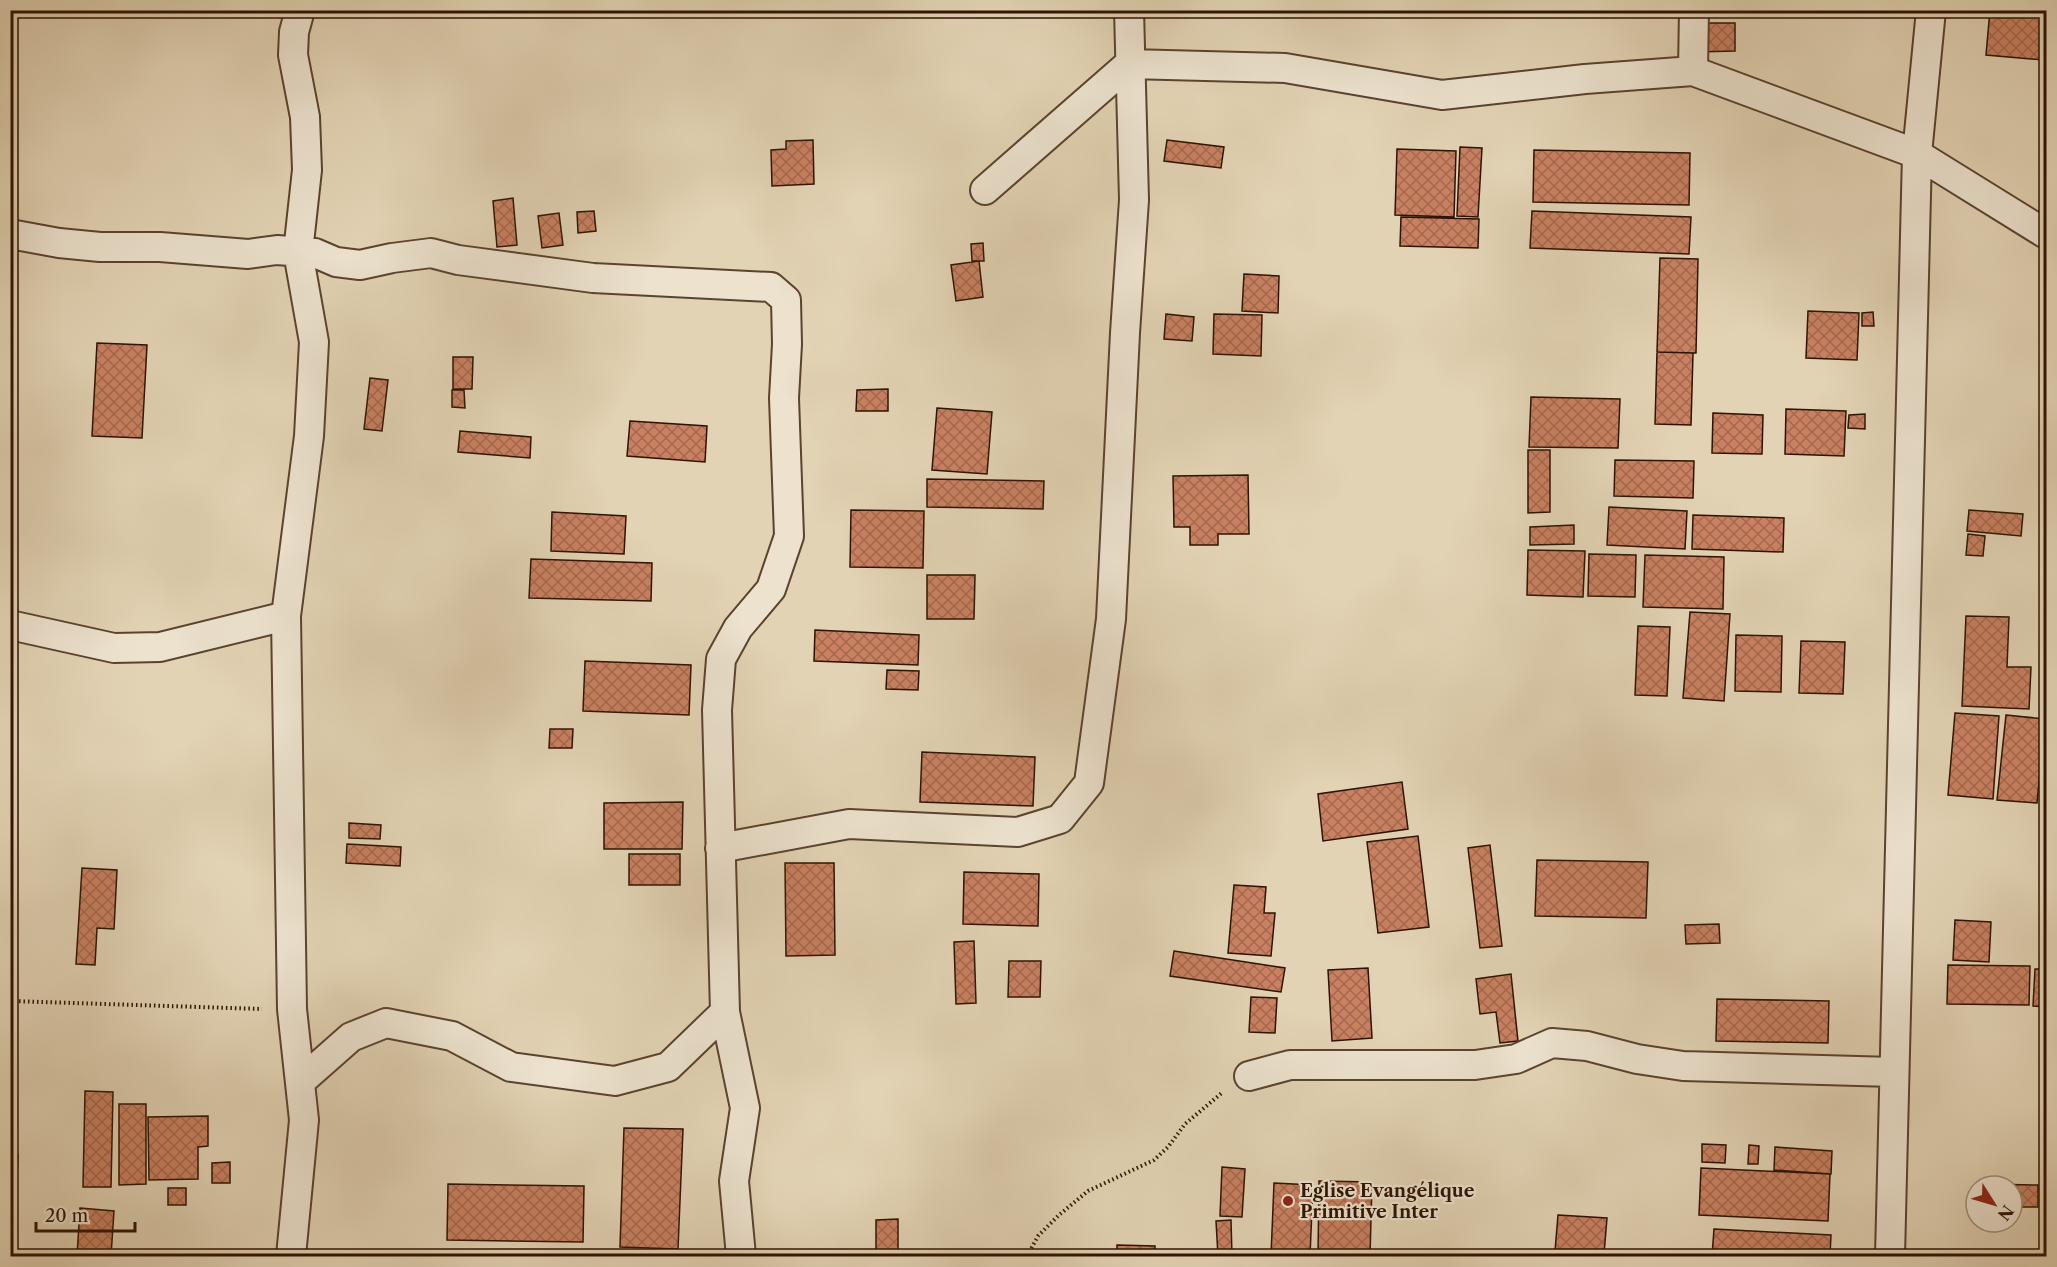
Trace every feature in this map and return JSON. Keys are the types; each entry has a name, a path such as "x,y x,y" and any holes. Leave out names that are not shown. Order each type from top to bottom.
{"street":[{"path":"291,1257 304,1120 292,1009 286,616 309,436 314,342 298,252 307,170 305,117 293,55 294,32 300,10"},
{"path":"720,848 849,824 1018,832 1060,819 1089,783 1111,619 1134,200 1129,10"},
{"path":"1694,10 1694,71"},
{"path":"1890,1257 1917,154 1931,10"},
{"path":"985,190 1129,64 1286,68 1442,95 1585,79 1694,71 1917,154 2046,234"},
{"path":"10,234 59,243 100,247 160,247 248,254 277,250 315,253 336,262 360,265 431,253 458,260 593,278 771,288 786,300 787,344 784,398 789,536 771,589 738,628 721,659 717,710 725,1012 745,1108 734,1181 741,1257"},
{"path":"10,624 114,648 160,647 286,616"},
{"path":"300,1082 351,1037 386,1023 452,1036 511,1067 615,1082 668,1067 725,1012"},
{"path":"1249,1076 1290,1065 1475,1065 1516,1059 1552,1043 1587,1047 1637,1059 1683,1066 1893,1072"}],"path":[{"path":"10,1001 292,1009"},
{"path":"1027,1257 1038,1236 1088,1191 1154,1160 1168,1148 1185,1124 1217,1096 1249,1076"}],"building":[{"path":"1990,10 2046,10 2044,60 1986,55"},
{"path":"1696,23 1735,23 1735,51 1696,52"},
{"path":"813,140 814,184 772,186 771,150 786,149 786,141"},
{"path":"1167,140 1224,147 1221,168 1164,161"},
{"path":"1460,147 1482,148 1478,217 1457,216"},
{"path":"1397,149 1456,151 1454,217 1395,215"},
{"path":"1534,150 1690,153 1689,205 1533,202"},
{"path":"513,198 517,245 497,247 493,201"},
{"path":"594,211 596,231 578,233 577,212"},
{"path":"1532,211 1691,217 1689,254 1530,248"},
{"path":"559,213 563,245 542,248 538,216"},
{"path":"1401,217 1479,219 1478,248 1400,246"},
{"path":"983,243 984,261 972,261 971,244"},
{"path":"1660,258 1698,259 1696,353 1657,352"},
{"path":"979,261 983,297 956,301 951,265"},
{"path":"1244,274 1279,276 1278,313 1242,311"},
{"path":"1808,311 1859,313 1857,360 1806,358"},
{"path":"1873,312 1874,326 1862,326 1862,313"},
{"path":"1166,314 1194,317 1192,341 1164,339"},
{"path":"1214,314 1262,315 1261,356 1213,354"},
{"path":"97,343 147,345 142,438 92,436"},
{"path":"1657,352 1693,353 1691,425 1655,424"},
{"path":"453,357 473,357 472,389 453,389"},
{"path":"370,378 388,380 382,431 364,429"},
{"path":"888,389 888,411 856,411 857,390"},
{"path":"452,390 464,390 465,408 452,407"},
{"path":"1531,397 1620,399 1618,448 1529,447"},
{"path":"937,408 992,412 987,474 932,470"},
{"path":"1786,409 1846,411 1844,456 1785,454"},
{"path":"1713,413 1763,415 1762,454 1712,453"},
{"path":"1865,414 1865,429 1848,428 1849,415"},
{"path":"630,421 707,426 705,462 627,456"},
{"path":"460,431 531,437 530,458 458,452"},
{"path":"1528,450 1550,450 1550,512 1528,513"},
{"path":"1615,460 1694,461 1693,498 1614,496"},
{"path":"1248,475 1249,534 1218,534 1218,545 1190,545 1190,527 1174,527 1173,476"},
{"path":"927,479 1044,481 1043,509 927,507"},
{"path":"1609,507 1687,511 1685,549 1607,545"},
{"path":"851,510 924,511 923,568 850,567"},
{"path":"1969,510 2023,514 2021,536 1967,531"},
{"path":"552,512 626,516 624,554 551,551"},
{"path":"1693,515 1784,518 1783,552 1692,549"},
{"path":"1574,525 1574,544 1530,545 1530,527"},
{"path":"1968,534 1985,536 1983,556 1966,555"},
{"path":"1528,550 1585,551 1583,597 1527,595"},
{"path":"1589,554 1636,555 1635,597 1588,596"},
{"path":"1645,555 1724,557 1723,609 1643,607"},
{"path":"531,559 652,563 651,601 529,598"},
{"path":"927,575 975,575 974,619 927,619"},
{"path":"1690,612 1730,614 1724,701 1683,698"},
{"path":"1966,616 2009,617 2007,667 2031,667 2029,709 1962,706"},
{"path":"1638,626 1670,627 1667,696 1635,695"},
{"path":"815,630 919,635 918,665 814,661"},
{"path":"1736,635 1782,636 1781,692 1735,691"},
{"path":"1801,641 1845,642 1843,694 1799,693"},
{"path":"585,661 691,665 689,715 583,711"},
{"path":"887,670 919,671 918,690 886,689"},
{"path":"1955,713 1999,716 1993,799 1948,795"},
{"path":"2006,715 2045,719 2037,803 1997,800"},
{"path":"550,729 573,729 572,748 549,748"},
{"path":"922,752 1035,757 1033,806 920,802"},
{"path":"1402,782 1408,829 1323,841 1318,794"},
{"path":"683,802 682,849 604,849 604,803"},
{"path":"349,823 381,825 380,839 349,838"},
{"path":"1418,836 1429,927 1378,933 1367,842"},
{"path":"347,844 401,847 400,866 346,863"},
{"path":"1490,845 1502,946 1480,948 1468,848"},
{"path":"629,854 680,854 680,885 629,885"},
{"path":"1537,860 1648,862 1646,918 1535,916"},
{"path":"785,863 834,863 835,955 786,956"},
{"path":"82,868 117,870 114,929 97,928 95,965 76,964"},
{"path":"964,872 1039,874 1038,926 963,924"},
{"path":"1234,885 1266,887 1264,913 1275,913 1271,956 1228,953"},
{"path":"1955,920 1991,922 1989,962 1953,960"},
{"path":"1719,924 1720,943 1686,944 1685,925"},
{"path":"974,941 976,1003 956,1004 954,942"},
{"path":"1174,951 1285,968 1281,992 1170,976"},
{"path":"1009,961 1041,961 1040,997 1008,997"},
{"path":"1948,965 2030,966 2029,1005 1947,1004"},
{"path":"1368,968 1372,1038 1332,1041 1328,970"},
{"path":"2035,969 2046,969 2046,1007 2033,1006"},
{"path":"1511,974 1518,1041 1500,1043 1496,1012 1480,1014 1476,979"},
{"path":"1251,997 1277,998 1275,1033 1249,1032"},
{"path":"1717,999 1829,1001 1828,1043 1716,1041"},
{"path":"85,1091 113,1092 111,1187 83,1187"},
{"path":"119,1104 146,1104 146,1184 119,1185"},
{"path":"208,1116 208,1146 198,1147 198,1179 149,1180 148,1117"},
{"path":"624,1128 683,1129 678,1249 620,1247"},
{"path":"1702,1144 1726,1145 1725,1163 1702,1162"},
{"path":"1749,1145 1759,1146 1758,1164 1748,1164"},
{"path":"1775,1147 1832,1151 1831,1174 1774,1170"},
{"path":"10,1154 18,1155 15,1220 10,1220"},
{"path":"230,1162 230,1183 212,1183 212,1163"},
{"path":"1222,1167 1245,1169 1242,1217 1220,1216"},
{"path":"1701,1168 1830,1174 1828,1221 1699,1215"},
{"path":"1319,1181 1372,1182 1370,1256 1318,1256"},
{"path":"1274,1183 1313,1185 1310,1256 1271,1256"},
{"path":"448,1184 584,1186 583,1242 447,1240"},
{"path":"2024,1185 2038,1185 2038,1207 2024,1207"},
{"path":"168,1188 186,1188 186,1205 168,1205"},
{"path":"80,1208 114,1211 111,1256 77,1256"},
{"path":"1558,1215 1607,1218 1604,1254 1555,1251"},
{"path":"898,1219 898,1256 876,1256 876,1220"},
{"path":"1231,1220 1232,1256 1218,1256 1216,1221"},
{"path":"1714,1229 1831,1235 1830,1256 1712,1256"},
{"path":"1117,1245 1155,1246 1155,1256 1117,1256"}],"place":[{"name":"Eglise Evangélique Primitive Inter","path":"1288,1201"}]}
